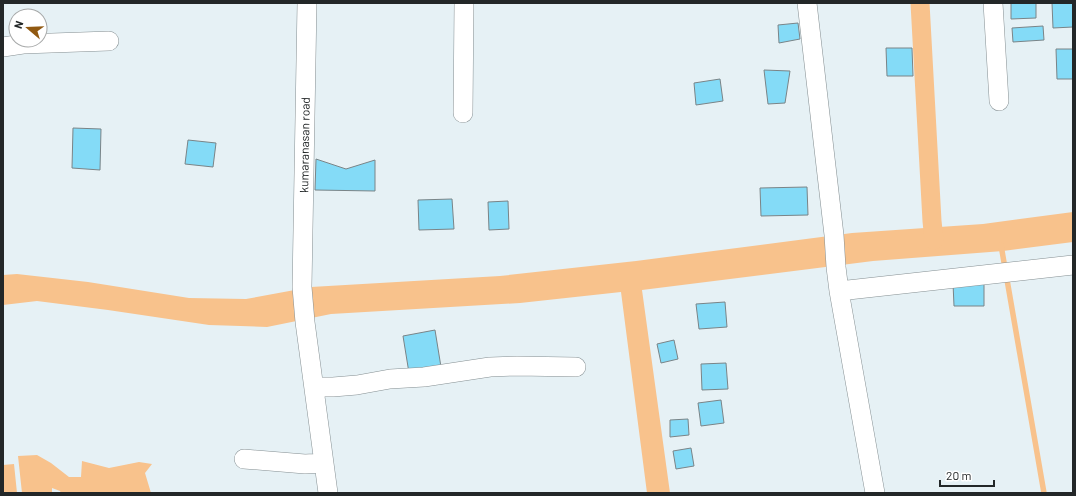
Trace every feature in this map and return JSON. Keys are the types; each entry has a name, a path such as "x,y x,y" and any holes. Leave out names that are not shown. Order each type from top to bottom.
{"street":[{"name":"kumaranasan road","path":"307,3 302,287 314,387"},
{"path":"463,113 464,3"},
{"path":"807,3 834,235 839,291 875,493"},
{"path":"993,3 999,100"},
{"path":"3,47 23,44 109,41"},
{"path":"839,291 1073,265"},
{"path":"328,493 314,387 357,385 390,379 424,377 490,367 576,367"},
{"path":"244,459 305,464 324,463"}],"shaded area":[{"path":"1073,212 1073,242 1003,251 873,261 642,290 670,493 647,493 621,292 520,303 331,314 267,327 209,325 37,301 3,305 3,275 17,274 88,282 189,298 246,299 311,287 500,276 636,261 852,233 983,224"},
{"path":"37,455 51,463 69,477 81,477 82,461 109,468 139,462 152,464 145,473 151,493 61,493 60,491 52,488 52,493 22,493 18,456"},
{"path":"14,464 17,493 3,493 3,465"}],"building":[{"path":"1011,3 1036,3 1036,18 1011,19"},
{"path":"1052,3 1073,3 1073,27 1053,28"},
{"path":"798,23 800,39 779,43 778,25"},
{"path":"1043,26 1044,40 1013,42 1012,28"},
{"path":"886,48 912,48 913,76 887,76"},
{"path":"1056,49 1073,49 1073,79 1057,79"},
{"path":"764,70 790,71 785,103 768,104"},
{"path":"720,79 723,101 696,105 694,83"},
{"path":"73,128 101,129 100,170 72,168"},
{"path":"188,140 216,143 213,167 185,164"},
{"path":"316,159 346,169 375,160 375,191 315,190"},
{"path":"807,187 808,215 761,216 760,188"},
{"path":"452,199 454,229 419,230 418,200"},
{"path":"508,201 509,229 489,230 488,202"},
{"path":"953,283 984,283 984,306 954,306"},
{"path":"725,302 727,327 699,329 696,304"},
{"path":"435,330 441,367 409,373 403,336"},
{"path":"674,340 678,359 661,363 657,344"},
{"path":"726,363 728,389 702,390 701,364"},
{"path":"721,400 724,423 701,426 698,403"},
{"path":"688,419 689,435 670,437 670,420"},
{"path":"691,448 694,466 676,469 673,451"}],"waterway":[{"path":"920,3 934,240"},
{"path":"1001,245 1044,493"}]}
